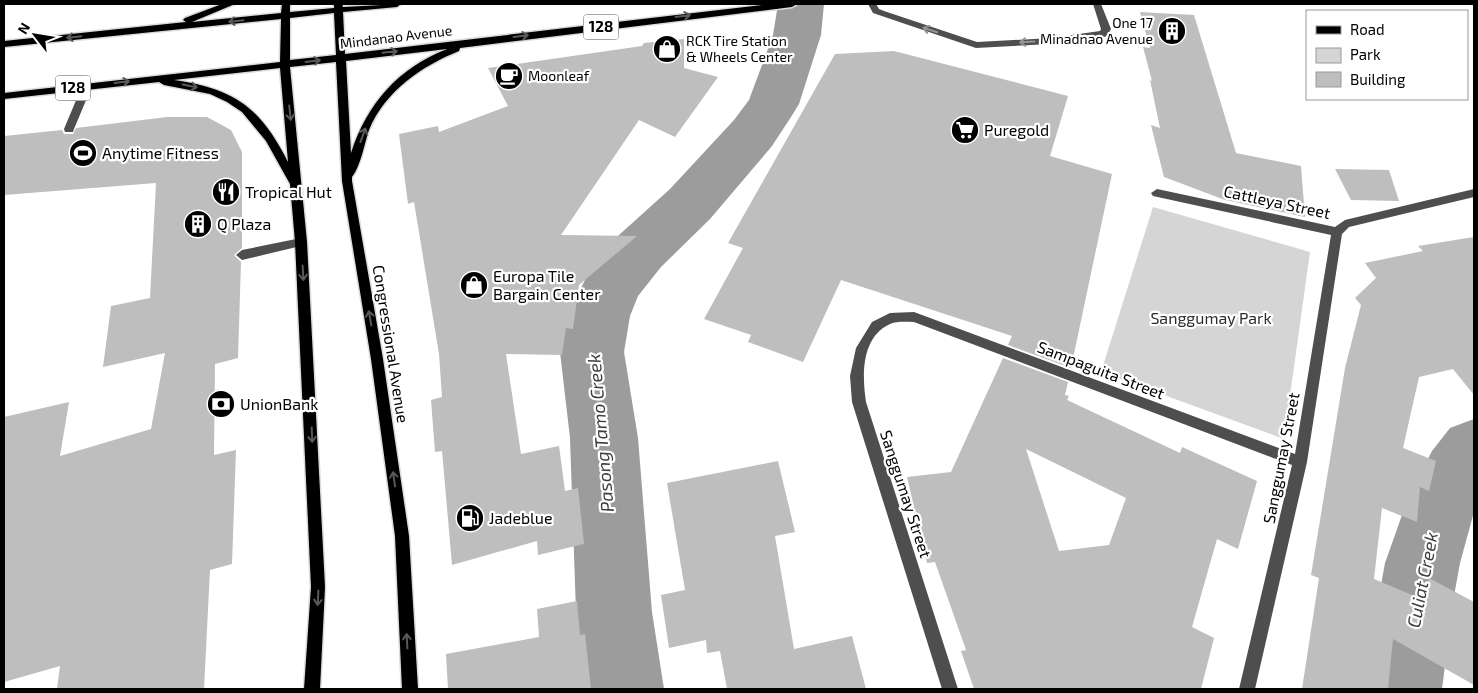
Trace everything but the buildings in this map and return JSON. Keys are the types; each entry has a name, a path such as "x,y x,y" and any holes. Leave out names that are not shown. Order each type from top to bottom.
{"main road":[{"path":"140,31 201,16 230,4"},
{"path":"286,4 285,64 301,242 318,587 312,689"},
{"path":"4,44 285,16 338,7 397,4"},
{"name":"Mindanao Avenue","path":"4,96 792,4"},
{"name":"Congressional Avenue","path":"338,7 347,181 377,359 402,536 410,689"},
{"path":"347,181 367,124 389,93 409,74 422,65 442,54 473,42"},
{"path":"141,79 208,90 242,106 265,128 297,190"}],"street":[{"path":"872,4 876,11 976,45 1051,41 1104,34 1106,29 1097,4"},
{"path":"69,129 87,86"},
{"name":"Cattleya Street","path":"1156,192 1337,232 1345,224 1474,193"},
{"name":"Sanggumay Street","path":"1247,689 1300,462 1337,232"},
{"path":"242,255 301,242"},
{"name":"Sampaguita Street","path":"890,318 914,317 1300,462"},
{"name":"Sanggumay Street","path":"890,318 876,326 862,348 856,376 858,402 950,689"}],"green space":[{"name":"Sanggumay Park","path":"1153,207 1310,252 1284,439 1101,372"}],"waterway":[{"name":"Pasong Tamo Creek","path":"624,689 614,612 604,438 592,352 599,316 612,284 640,251 690,204 753,133 773,104 797,35 801,4"},
{"name":"Culiat Creek","path":"1402,689 1416,596 1431,531 1442,501 1456,474 1474,450"}],"place":[{"name":"One 17 Minadnao Avenue","path":"1172,31"},
{"name":"RCK Tire Station & Wheels Center","path":"667,49"},
{"name":"Moonleaf","path":"509,76"},
{"name":"Puregold","path":"965,130"},
{"name":"Anytime Fitness","path":"83,153"},
{"name":"Tropical Hut","path":"226,192"},
{"name":"Q Plaza","path":"198,224"},
{"name":"Europa Tile Bargain Center","path":"474,285"},
{"name":"UnionBank","path":"221,404"},
{"name":"Jadeblue","path":"470,518"}]}
